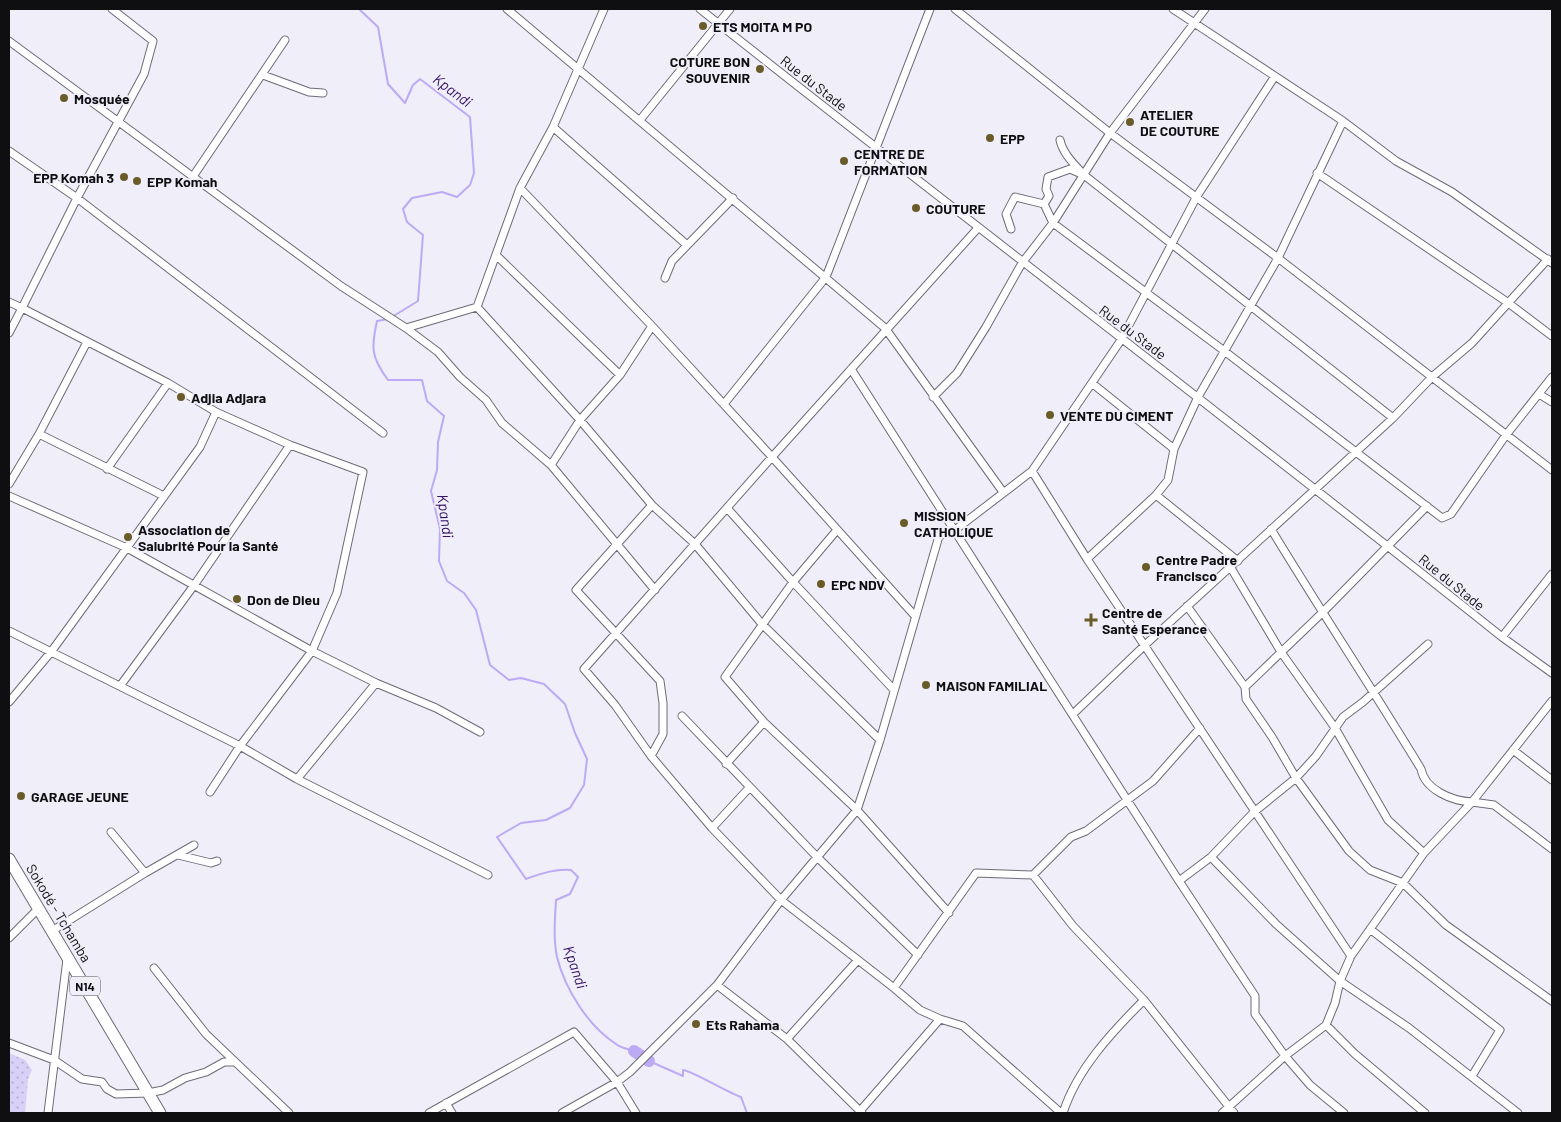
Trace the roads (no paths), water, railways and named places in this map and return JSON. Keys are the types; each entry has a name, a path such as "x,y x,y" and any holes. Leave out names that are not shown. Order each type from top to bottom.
{"main road":[{"name":"Sokodé - Tchamba","path":"10,865 39,908 160,1113"}],"street":[{"path":"9,333 77,198 144,74 153,41 112,9"},
{"path":"507,9 885,328 933,398 1003,492"},
{"path":"478,307 520,188 553,127 604,9"},
{"name":"Rue du Stade","path":"700,9 1022,263 1121,340 1198,396 1502,637 1552,673"},
{"path":"640,120 730,9"},
{"path":"724,404 826,277 930,9"},
{"path":"955,9 1110,132 1197,196 1552,470"},
{"path":"1074,714 1145,644 1231,568 1271,529 1394,418 1432,377 1472,343 1507,302 1550,261 1452,192 1396,160 1343,121 1173,9"},
{"path":"933,398 957,373 986,328 1022,263 1053,224 1110,132 1196,24 1205,9"},
{"path":"194,175 285,40"},
{"path":"9,41 194,175 341,286 406,328 438,352 460,377 486,400 502,423 551,465 655,590"},
{"path":"263,75 309,92 323,93"},
{"path":"562,1113 617,1082 630,1072 717,985 781,900 857,810 880,740 939,536 955,530 1032,470 1093,384 1121,340 1148,293 1197,196 1275,76"},
{"path":"1087,559 1156,495 1168,480 1174,449 1198,396 1278,258 1343,121"},
{"path":"553,127 687,245"},
{"path":"1060,140 1070,160 1084,175 1394,418"},
{"path":"9,151 77,198 383,433"},
{"path":"1044,204 1049,196 1046,189 1048,177 1052,174 1070,169 1084,175"},
{"path":"1317,173 1507,302 1552,336"},
{"path":"520,188 724,404 915,616"},
{"path":"1011,229 1006,214 1015,197 1044,204"},
{"path":"666,278 669,266 733,198"},
{"path":"1044,204 1053,224 1148,293 1442,518 1451,514 1506,435 1552,377"},
{"path":"978,228 885,328 851,369 584,669 615,705 651,756 712,828 781,900 920,1010 940,1020 963,1026 1062,1113 1069,1096 1100,1048 1117,1027 1144,1000"},
{"path":"497,256 620,375"},
{"path":"9,302 168,383 216,412 290,445 363,472 337,593 312,651 240,746 210,792"},
{"path":"406,328 478,307"},
{"path":"478,307 580,420 652,506 694,544 762,624 880,740"},
{"path":"551,465 580,420 620,375 652,326"},
{"path":"9,484 39,434 87,342"},
{"path":"851,369 1074,714 1179,881 1255,996 1254,1014 1285,1056 1310,1085 1344,1113"},
{"path":"107,469 168,383"},
{"path":"1093,384 1174,449"},
{"path":"1539,394 1552,402"},
{"path":"9,702 51,652 128,548 200,447 216,412"},
{"path":"39,434 164,496"},
{"path":"120,686 195,584 290,445"},
{"path":"1032,470 1087,559 1351,956"},
{"path":"1156,495 1238,561"},
{"path":"9,496 128,548 312,651 376,683 436,708 480,732"},
{"path":"651,756 663,734 660,680 576,590 652,506"},
{"path":"1245,686 1322,613 1427,506"},
{"path":"727,508 894,690"},
{"path":"1271,529 1322,613 1374,692 1430,787 1454,798 1494,805 1552,850"},
{"path":"838,530 793,582 725,677 764,722 857,810 949,913"},
{"path":"1231,568 1281,652 1335,728 1388,820 1424,853"},
{"path":"1502,637 1552,574"},
{"path":"1187,606 1245,686 1246,699 1272,737 1296,778 1349,851 1370,870 1403,883 1446,924 1552,1001"},
{"path":"9,631 240,746 297,779 488,875"},
{"path":"1179,881 1212,857 1254,812 1296,778 1316,756 1343,717 1428,644"},
{"path":"297,779 376,683"},
{"path":"1222,1113 1285,1056 1326,1025 1335,1003 1340,980 1351,956 1424,853 1472,802 1552,700"},
{"path":"682,716 817,857 918,955"},
{"path":"726,764 764,722"},
{"path":"1033,876 1071,837 1086,831 1153,781 1200,728"},
{"path":"1513,750 1552,780"},
{"path":"712,828 749,788"},
{"path":"1454,798 1460,809 1458,818"},
{"path":"111,832 145,873"},
{"path":"52,931 194,845"},
{"path":"178,855 211,863 217,861"},
{"path":"1212,857 1276,924 1340,980 1408,1028 1518,1113"},
{"path":"894,988 976,873 1033,876 1073,926 1144,1000 1228,1108 1234,1113"},
{"path":"9,938 39,908"},
{"path":"1370,929 1500,1030 1472,1076"},
{"path":"48,1113 68,956"},
{"path":"787,1040 857,961"},
{"path":"154,968 206,1034 289,1113"},
{"path":"717,985 787,1040 861,1112 940,1020"},
{"path":"1326,1025 1355,1054 1425,1113"},
{"path":"429,1113 574,1032 617,1082 636,1113"},
{"path":"9,1043 54,1060 82,1079 102,1082 107,1089 116,1094 148,1093 163,1090 185,1078 206,1072 224,1062 235,1062"},
{"path":"446,1103 452,1113"}],"waterway":[{"name":"Kpandi","path":"359,9 378,27 388,84 405,103 413,85 420,79 470,117 474,173 470,185 457,197 442,192 412,198 403,209 407,222 423,235 418,301 392,317"},
{"name":"Kpandi","path":"388,319 377,321 373,345 378,365 388,380 422,380 427,401 444,416 438,442 437,470 431,491 440,529 439,561 447,581 464,593 476,610 490,665 509,680 521,678 544,684 565,704 587,759 584,785 570,808 546,820 521,823 497,837 526,879 559,870 571,870 578,877 570,894 556,900 555,943 557,957 566,982 587,1017 618,1045 634,1051"},
{"path":"634,1051 649,1061"},
{"path":"649,1061 683,1076 683,1070 687,1071 741,1097 747,1113"}],"place":[{"name":"ETS MOITA M PO","path":"703,26"},
{"name":"COTURE BON SOUVENIR","path":"760,69"},
{"name":"Mosquée","path":"64,98"},
{"name":"ATELIER DE COUTURE","path":"1130,122"},
{"name":"EPP","path":"990,138"},
{"name":"CENTRE DE FORMATION","path":"844,161"},
{"name":"EPP Komah 3","path":"124,177"},
{"name":"EPP Komah","path":"137,181"},
{"name":"COUTURE","path":"916,208"},
{"name":"Adjia Adjara","path":"181,397"},
{"name":"VENTE DU CIMENT","path":"1050,415"},
{"name":"MISSION CATHOLIQUE","path":"904,523"},
{"name":"Association de Salubrité Pour la Santé","path":"128,537"},
{"name":"Centre Padre Francisco","path":"1146,567"},
{"name":"EPC NDV","path":"821,584"},
{"name":"Don de Dieu","path":"237,599"},
{"name":"Centre de Santé Esperance","path":"1091,620"},
{"name":"MAISON FAMILIAL","path":"926,685"},
{"name":"GARAGE JEUNE","path":"21,796"},
{"name":"Ets Rahama","path":"696,1024"}]}
